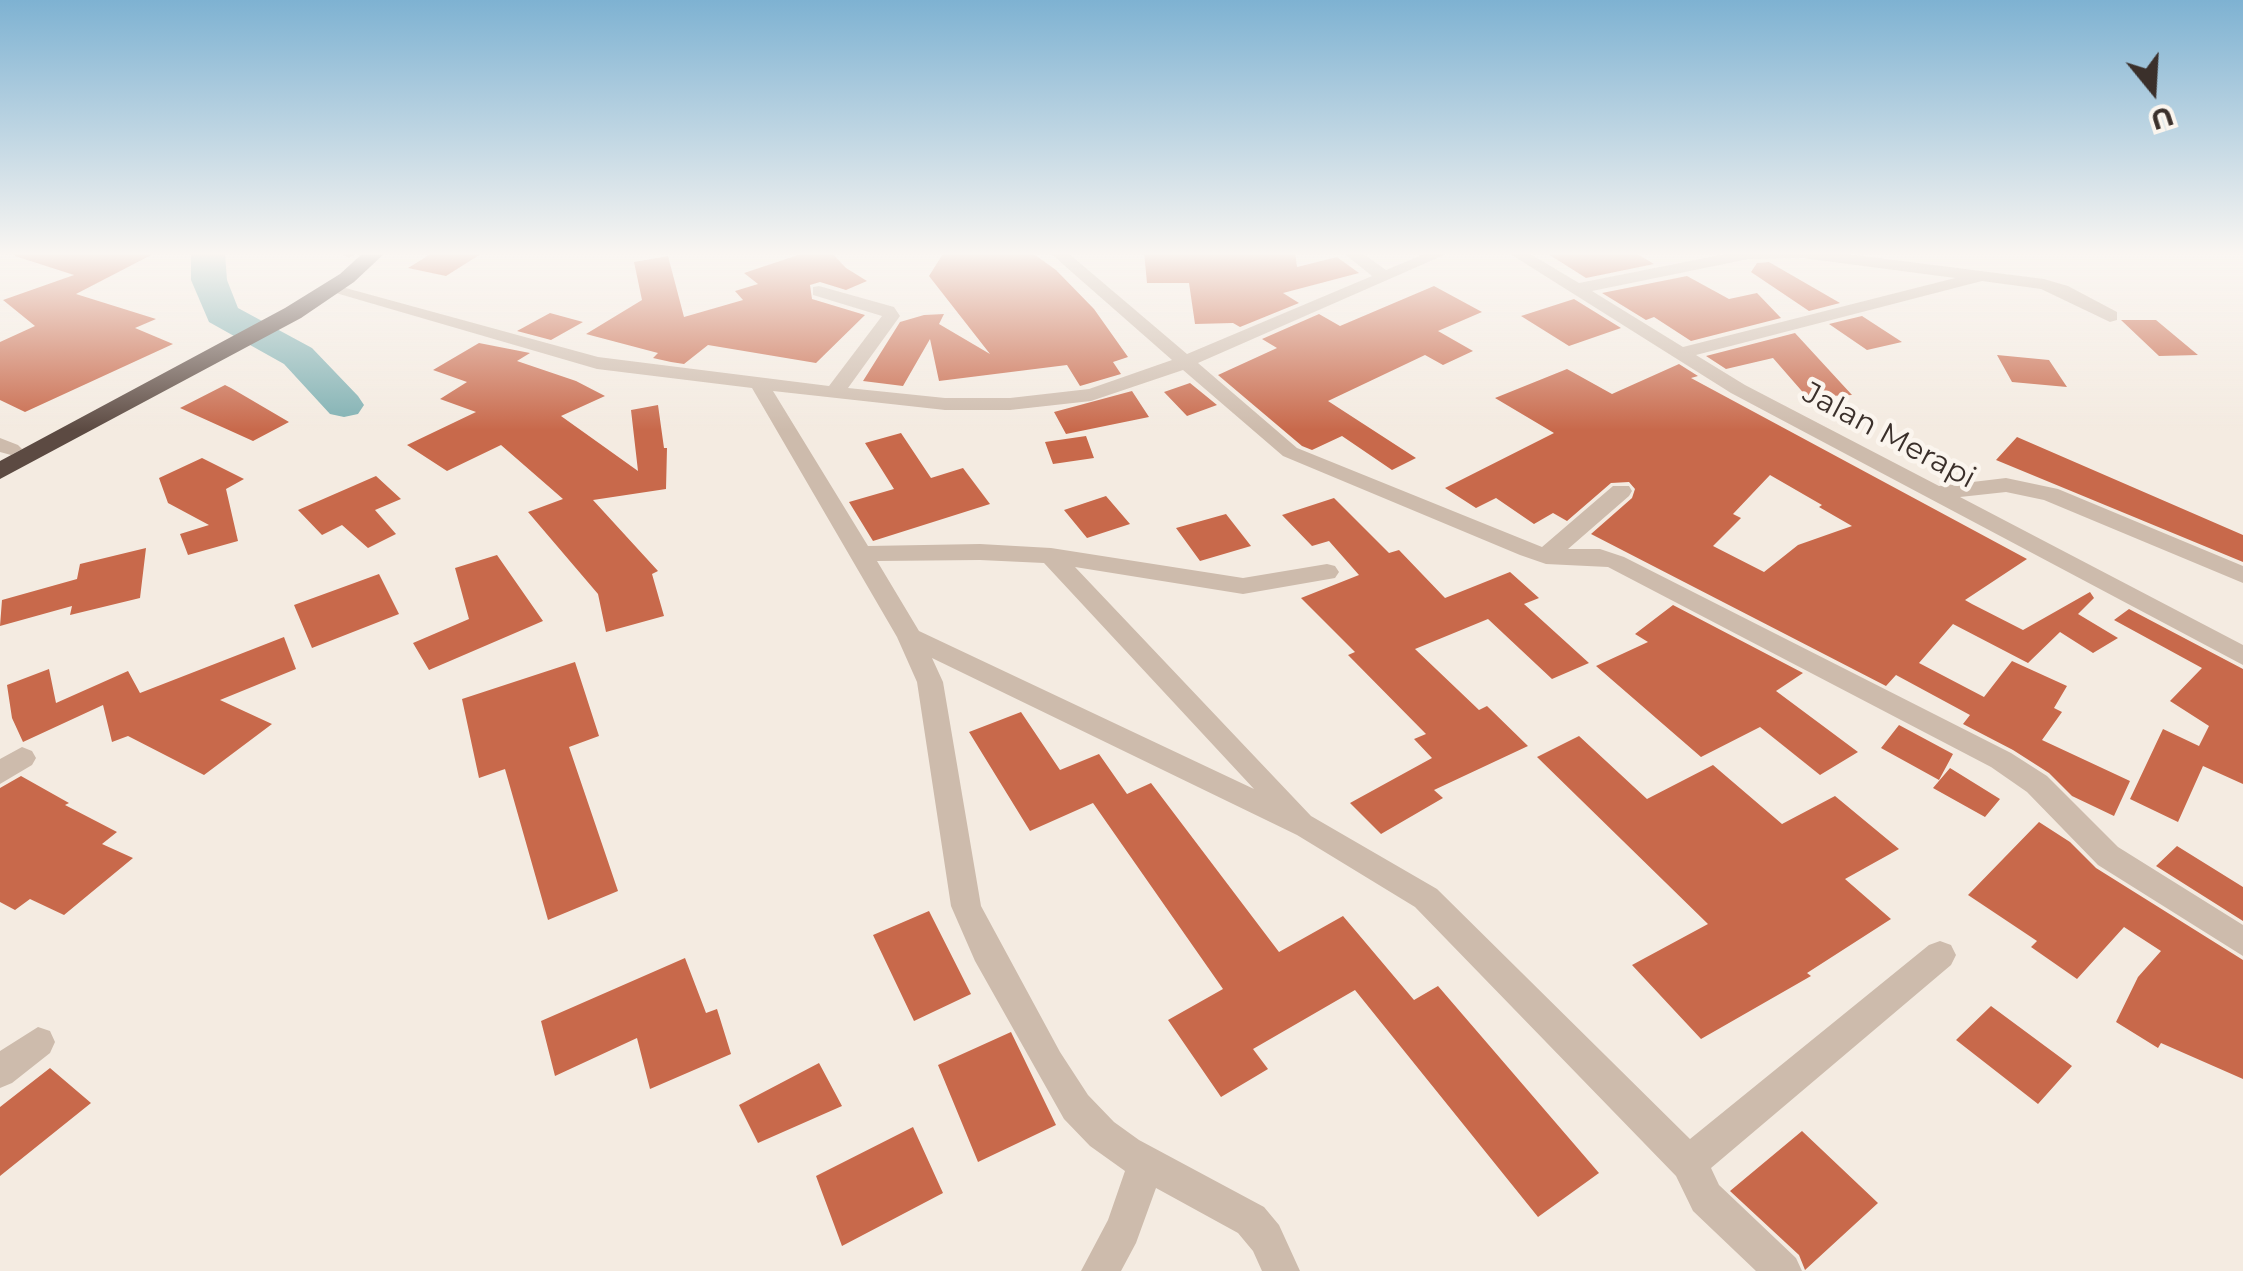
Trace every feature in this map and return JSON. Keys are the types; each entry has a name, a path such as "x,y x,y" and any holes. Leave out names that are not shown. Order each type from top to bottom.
{"highway":[{"path":"3,455 280,311"}],"street":[{"path":"411,311 584,360 945,404 1040,402 1091,395 1186,363 1305,311"},
{"path":"834,393 891,316 889,311"},
{"path":"1126,311 1290,452 1546,556 1600,557 1616,562 2000,760 2037,784 2108,856 2243,942"},
{"name":"Jalan Merapi","path":"1612,311 1680,354 1932,494 2243,656"},
{"path":"1680,354 1845,311"},
{"path":"2101,311 2110,316"},
{"path":"760,384 910,637 930,682 966,906 986,951 1076,1107 1102,1134 1146,1164 1252,1220 1266,1238 1280,1271"},
{"path":"1932,494 2006,485 2050,494 2243,575"},
{"path":"1546,556 1621,491"},
{"path":"860,554 980,552 1051,556 1243,586 1327,572"},
{"path":"1051,556 1307,827"},
{"path":"910,637 1307,827 1426,898 1688,1163 1706,1198 1783,1271"},
{"path":"1688,1163 1940,955"},
{"path":"0,1072 38,1042"},
{"path":"1100,1271 1123,1230 1146,1164"}],"building":[{"path":"17,311 131,311 156,319 135,328 173,344 25,412 0,400 0,342 35,326"},
{"path":"623,311 683,311 684,317 704,311 853,311 865,315 816,363 708,345 684,364 653,358 658,353 586,334"},
{"path":"957,311 1096,311 1128,357 1113,362 1121,374 1080,386 1067,365 939,381 930,339 903,386 863,381 900,322 924,315 944,314 939,324 990,354"},
{"path":"1193,311 1279,311 1240,327 1233,323 1195,324"},
{"path":"1375,311 1482,312 1438,331 1473,351 1443,365 1425,355 1328,401 1416,458 1392,470 1342,436 1312,450 1302,446 1218,375 1277,348 1262,339 1319,314 1340,326"},
{"path":"1536,311 1594,311 1621,328 1569,346 1521,316"},
{"path":"1632,311 1775,311 1781,318 1691,341 1654,317 1646,320"},
{"path":"550,313 583,322 551,340 517,331"},
{"path":"1862,316 1902,342 1867,350 1829,324"},
{"path":"2121,320 2156,320 2198,355 2159,356"},
{"path":"1795,333 1852,395 1807,397 1773,358 1726,369 1706,356"},
{"path":"479,343 530,353 517,361 576,381 605,396 561,416 638,471 631,410 658,405 667,448 666,489 593,500 658,571 652,574 664,616 606,632 598,594 528,512 563,499 501,445 447,471 407,445 476,412 440,399 467,382 433,370"},
{"path":"1997,355 2049,360 2067,387 2012,382"},
{"path":"1679,364 1698,376 1691,378 2027,559 1965,600 2023,630 2090,592 2094,598 2078,614 2118,638 2093,653 2060,632 2028,663 1953,624 1919,663 1984,697 2012,661 2067,686 2054,708 2062,712 2042,740 2130,781 2114,816 2072,796 2049,773 1963,724 1970,715 1896,675 1886,686 1591,534 1632,498 1635,489 1629,482 1611,483 1567,521 1553,513 1534,524 1496,498 1476,508 1445,488 1554,433 1495,398 1567,369 1612,394","holes":["1770,475 1822,505 1819,507 1852,526 1798,545 1764,572 1713,546 1741,518 1733,514"]},
{"path":"1190,383 1217,405 1187,416 1164,392"},
{"path":"225,385 289,422 253,441 180,408"},
{"path":"1132,391 1149,417 1066,434 1054,412"},
{"path":"901,433 931,478 963,468 990,504 873,541 849,502 894,489 865,443"},
{"path":"1086,436 1094,458 1053,464 1045,442"},
{"path":"2017,437 2243,535 2243,562 1996,460"},
{"path":"202,458 244,479 226,489 238,541 188,555 180,534 209,525 168,503 159,478"},
{"path":"376,476 401,499 375,510 396,534 368,548 342,525 322,535 298,510"},
{"path":"1106,496 1130,524 1087,538 1064,510"},
{"path":"1334,498 1389,553 1399,550 1445,598 1510,572 1539,598 1524,604 1589,663 1552,679 1488,619 1415,649 1479,710 1487,706 1528,746 1434,790 1443,798 1381,834 1350,803 1432,758 1414,739 1426,734 1348,655 1355,652 1301,598 1359,575 1329,541 1312,546 1282,515"},
{"path":"1226,514 1251,546 1200,561 1176,528"},
{"path":"146,548 140,598 70,615 72,606 0,626 2,600 77,579 80,564"},
{"path":"497,555 543,621 429,670 413,643 469,619 455,568"},
{"path":"379,574 399,614 312,648 294,605"},
{"path":"1673,605 1803,673 1776,691 1858,752 1820,775 1760,727 1701,757 1596,666 1648,642 1635,634"},
{"path":"2129,609 2243,669 2243,784 2203,766 2178,822 2130,799 2163,729 2199,746 2209,726 2170,701 2202,668 2114,620"},
{"path":"284,637 296,669 220,700 272,724 204,775 128,736 112,742 103,705 23,742 12,718 7,685 49,669 56,703 128,671 140,693"},
{"path":"575,662 599,736 569,747 618,891 548,920 505,769 479,778 462,699"},
{"path":"1021,712 1060,770 1099,754 1127,794 1151,783 1279,952 1343,916 1414,1000 1438,986 1599,1173 1538,1217 1355,990 1253,1049 1268,1069 1221,1097 1168,1020 1223,989 1093,803 1030,831 969,732"},
{"path":"1899,725 1953,754 1939,780 1881,748"},
{"path":"1579,736 1647,799 1713,765 1782,824 1835,796 1899,849 1845,879 1891,919 1807,973 1811,976 1701,1039 1632,965 1708,924 1537,757"},
{"path":"1950,768 2000,799 1985,817 1933,788"},
{"path":"21,776 117,832 102,844 133,858 64,915 30,899 15,910 0,902 0,788"},
{"path":"2039,822 2070,842 2096,868 2243,960 2243,1079 2161,1043 2158,1048 2116,1022 2138,977 2161,951 2124,927 2077,979 2031,947 2037,941 1968,895"},
{"path":"2177,846 2243,887 2243,921 2156,866"},
{"path":"929,911 971,994 914,1021 873,935"},
{"path":"685,958 706,1013 717,1009 731,1054 650,1089 637,1038 555,1076 541,1021"},
{"path":"1991,1006 2072,1066 2038,1104 1956,1040"},
{"path":"1011,1032 1056,1125 978,1162 938,1065"},
{"path":"819,1063 842,1106 758,1143 739,1105"},
{"path":"50,1068 91,1103 0,1176 0,1107"},
{"path":"913,1127 943,1193 842,1246 816,1176"},
{"path":"1802,1131 1878,1203 1805,1270 1799,1255 1730,1191"}],"waterway":[{"path":"221,311 298,356 344,405"}]}
